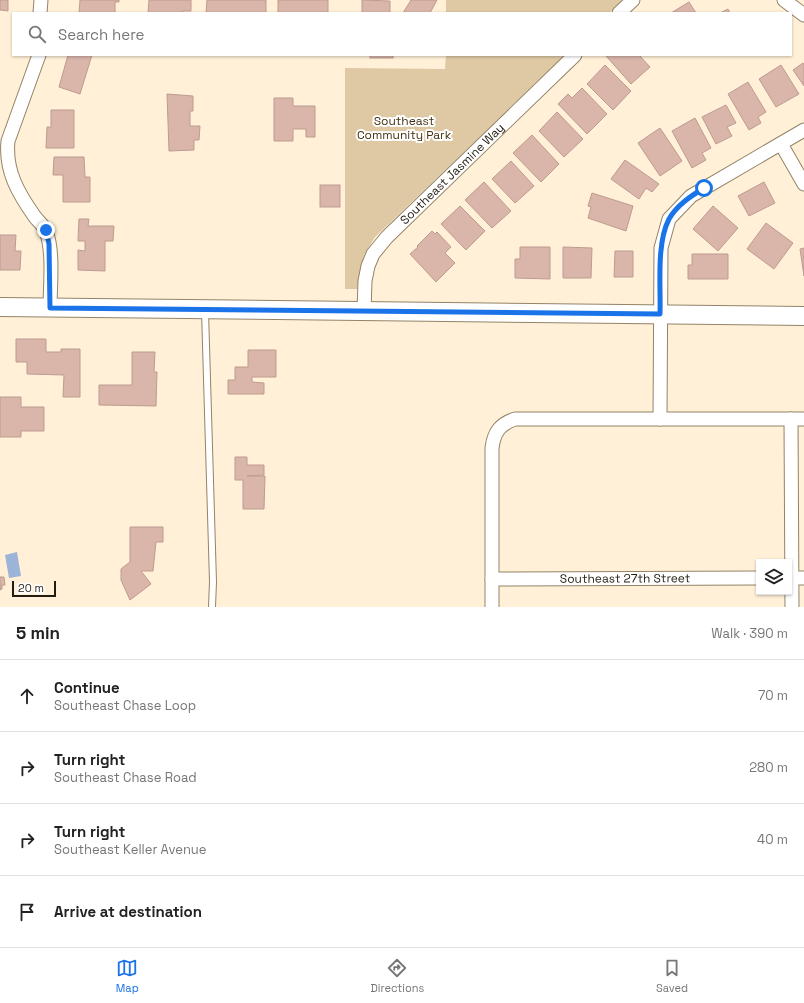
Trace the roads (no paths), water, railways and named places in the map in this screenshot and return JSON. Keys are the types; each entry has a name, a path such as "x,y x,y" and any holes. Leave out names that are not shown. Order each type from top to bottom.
{"street":[{"path":"40,0 40,12"},
{"path":"620,12 633,0"},
{"path":"784,0 804,15"},
{"path":"39,56 8,141 6,156 10,174 18,192 46,230 49,244 50,308"},
{"name":"Southeast Jasmine Way","path":"364,311 365,281 373,254 387,237 574,56"},
{"path":"660,419 661,248 669,219 690,196 804,130"},
{"path":"781,144 804,184"},
{"path":"0,307 804,316"},
{"path":"492,607 492,448 493,438 498,428 505,422 515,419 798,419 795,578 792,607"},
{"name":"Southeast 27th Street","path":"492,579 756,578"}],"lane":[{"path":"205,310 213,582 212,607"}],"water":[{"path":"17,552 21,576 9,578 5,555"}],"park label":[{"name":"Southeast Community Park","path":"404,128"}]}
